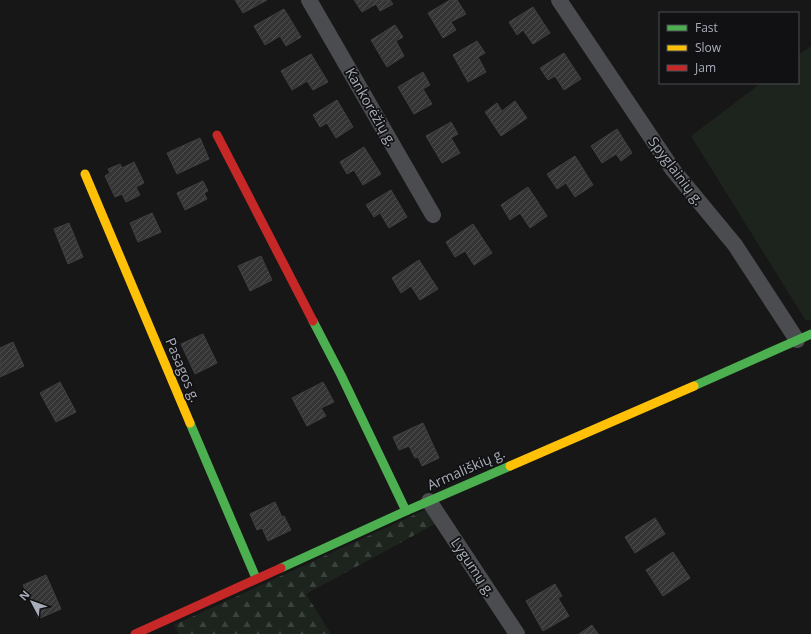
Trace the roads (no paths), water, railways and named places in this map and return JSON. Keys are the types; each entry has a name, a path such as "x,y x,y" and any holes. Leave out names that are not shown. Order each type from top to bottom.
{"street":[{"name":"Kankorėžių g.","path":"309,0 433,215"},
{"name":"Spyglainių g.","path":"559,0 673,170 735,246 804,337"},
{"path":"217,135 341,375 406,510"},
{"name":"Pasagos g.","path":"85,174 256,578"},
{"name":"Armališkių g.","path":"135,634 406,510 630,414 804,337"},
{"name":"Lygumų g.","path":"429,501 517,634"}]}
